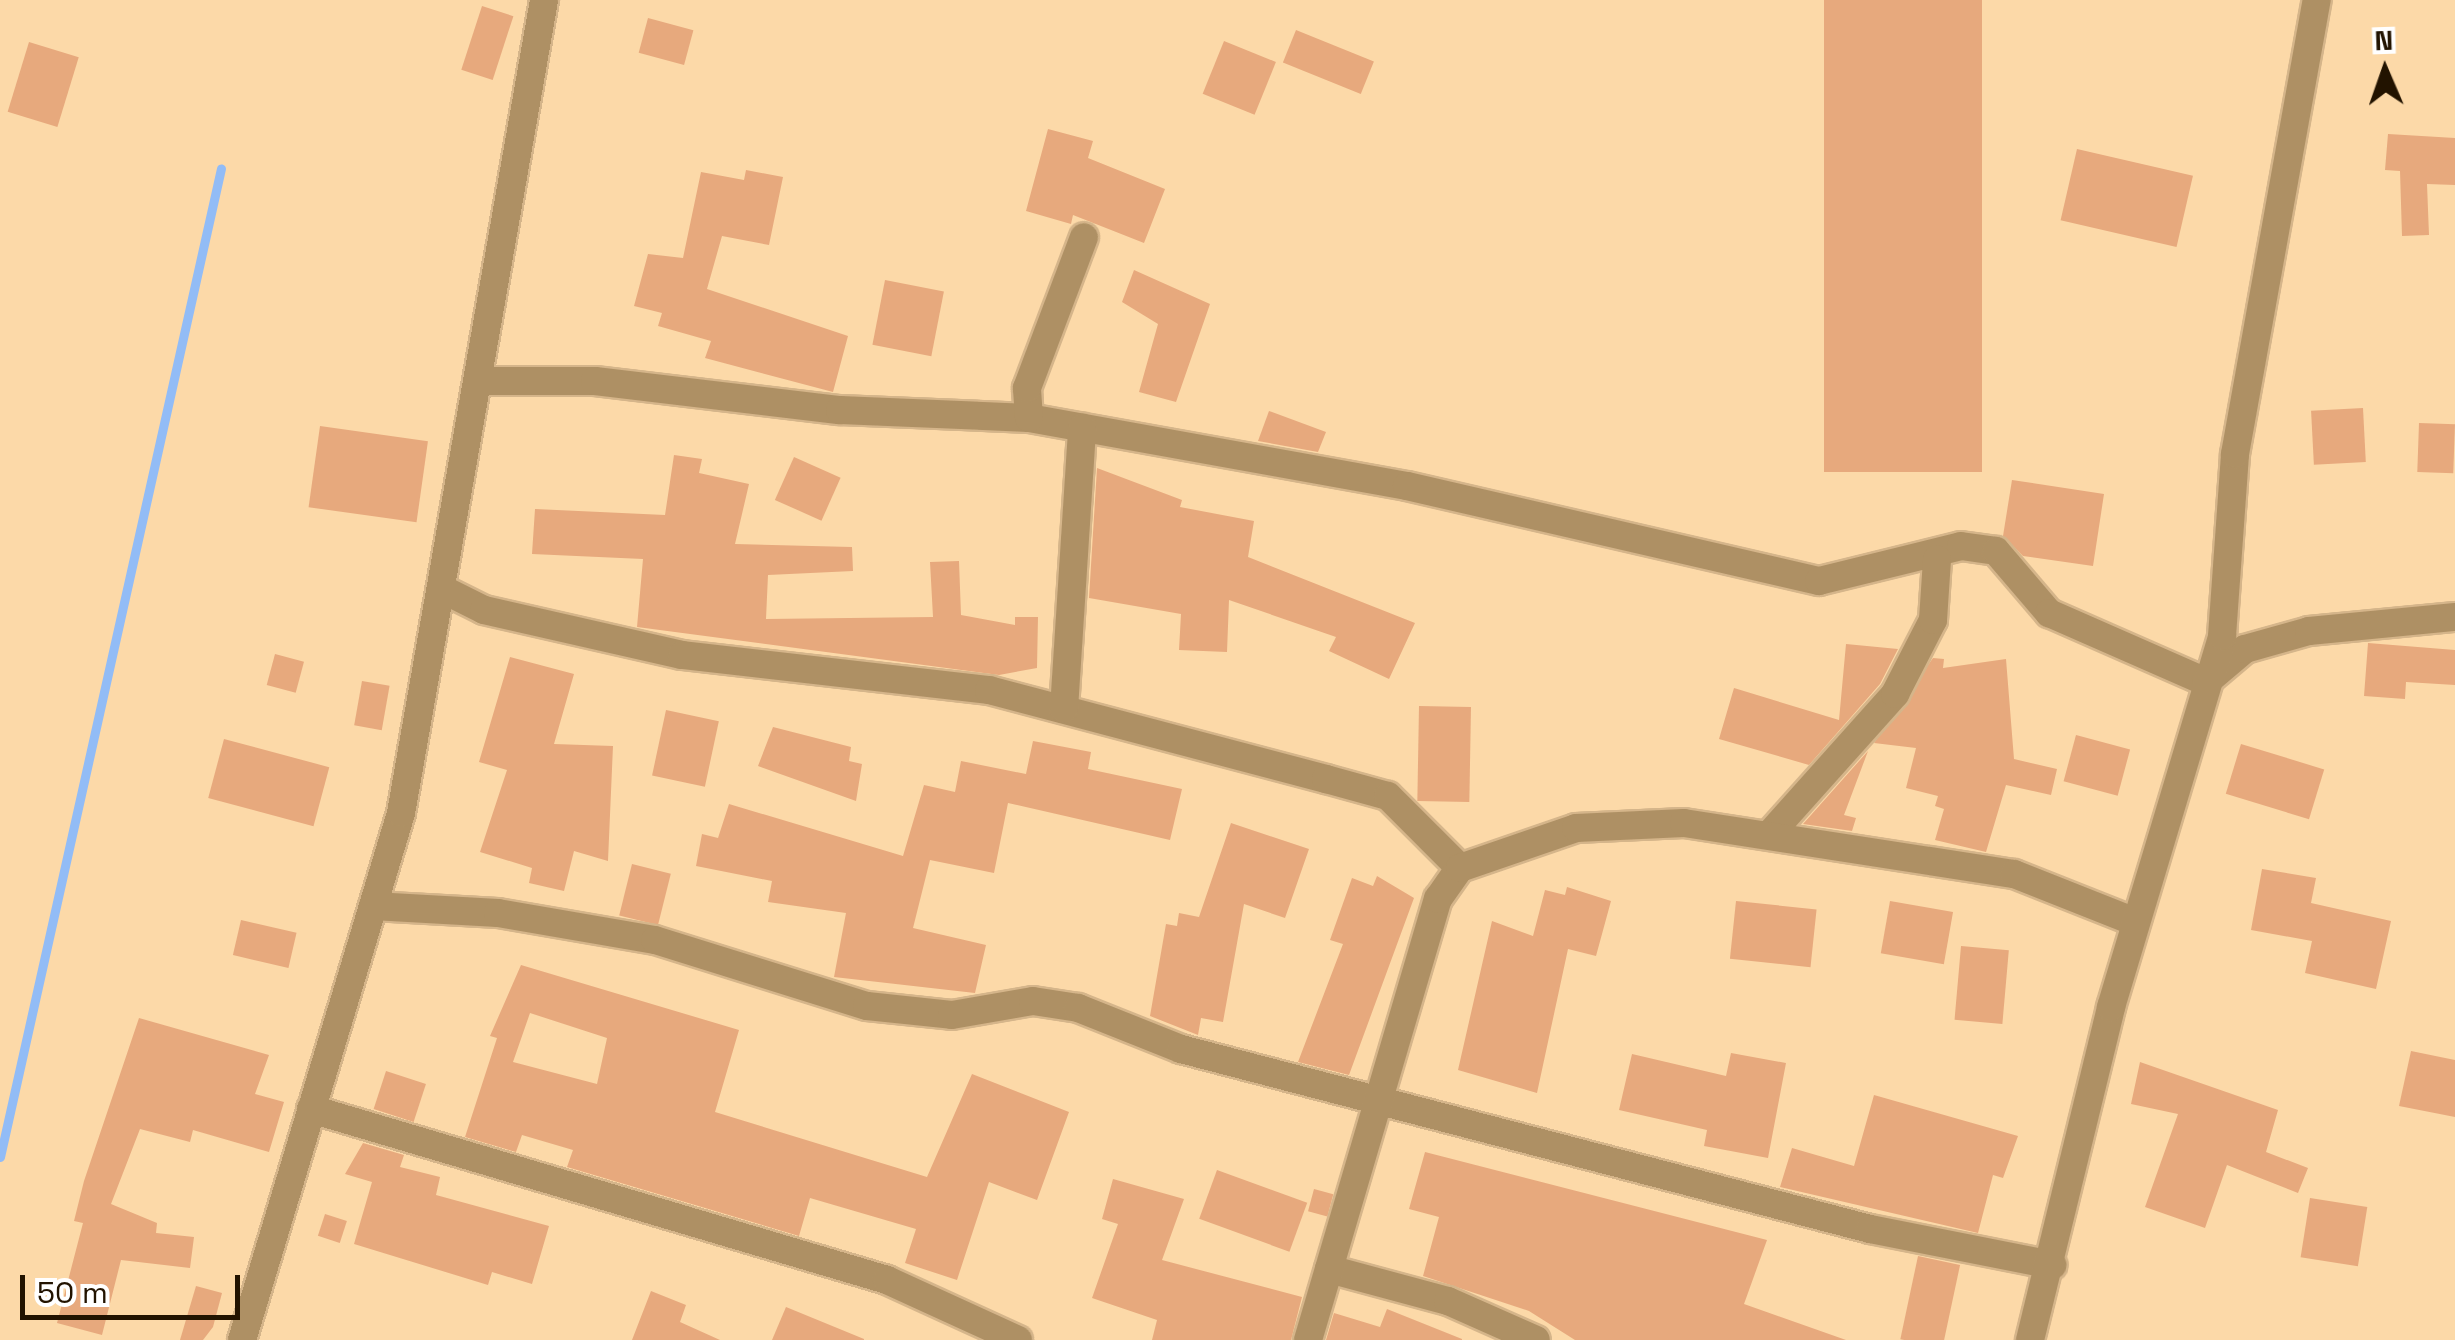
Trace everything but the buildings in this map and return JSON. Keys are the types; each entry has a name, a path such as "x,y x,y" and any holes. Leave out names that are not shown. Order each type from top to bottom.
{"street":[{"path":"242,1340 373,906 446,591 544,0"},
{"path":"2030,1340 2135,922 2222,636 2235,454 2317,0"},
{"path":"1029,418 1027,388 1084,237"},
{"path":"482,382 595,381 840,410 1029,418 1407,486 1818,581 1937,558 1961,546 1996,551 2049,612 2206,682"},
{"path":"1064,709 1082,428"},
{"path":"1770,834 1896,694 1933,620 1937,558"},
{"path":"446,591 484,610 682,656 989,690 1388,796 1460,868"},
{"path":"2206,682 2245,648 2309,631 2455,618"},
{"path":"1308,1340 1386,1096 1438,899 1460,868 1576,828 1684,822 2014,874 2135,922"},
{"path":"373,906 498,913 654,940 867,1006 952,1015 1032,1001 1078,1008 1182,1048 1386,1096 1870,1229 2052,1264"},
{"path":"312,1109 887,1280 1018,1340"},
{"path":"1329,1269 1448,1301 1536,1340"}],"waterway":[{"path":"0,1157 221,168"}]}
